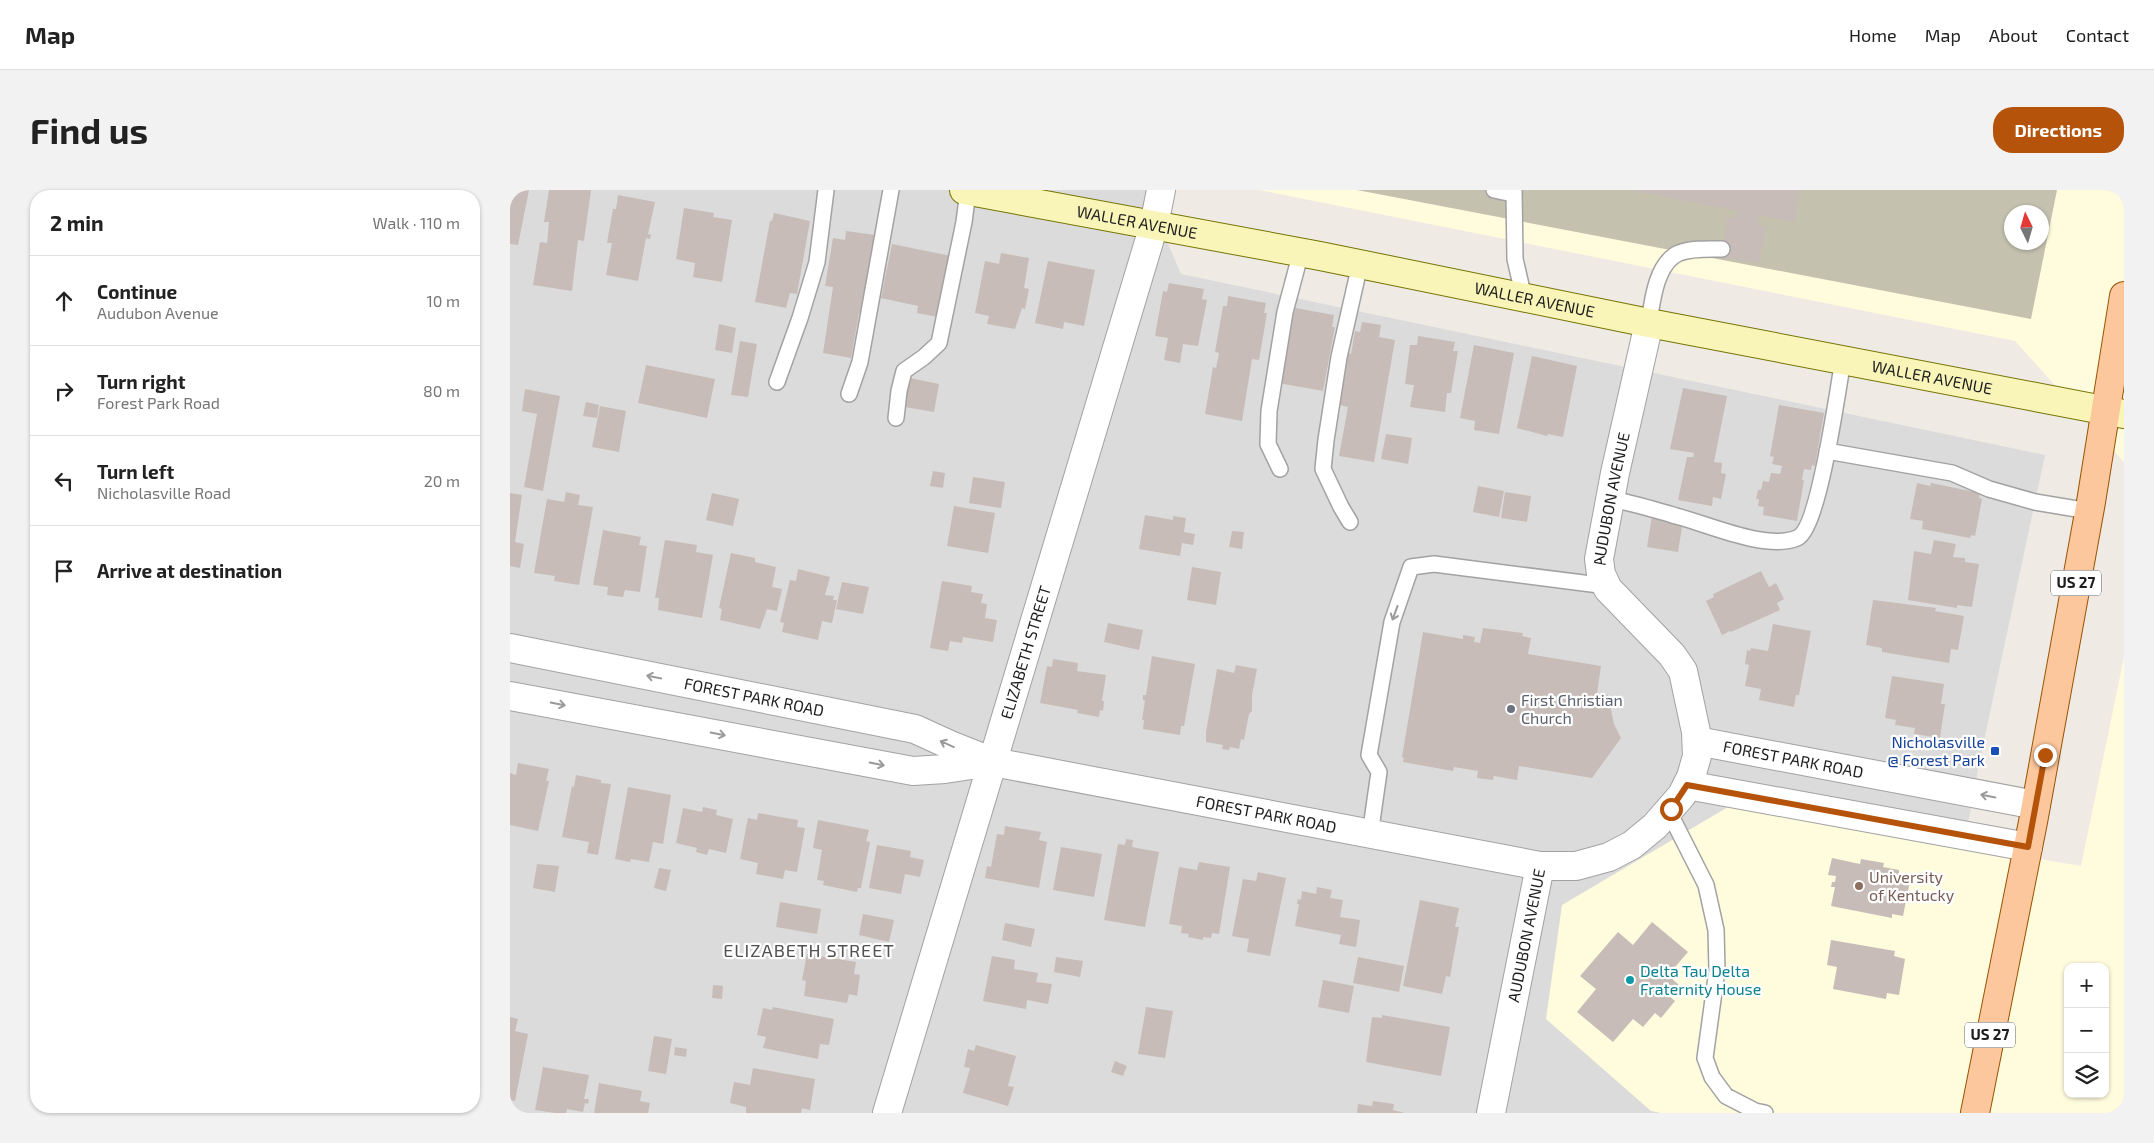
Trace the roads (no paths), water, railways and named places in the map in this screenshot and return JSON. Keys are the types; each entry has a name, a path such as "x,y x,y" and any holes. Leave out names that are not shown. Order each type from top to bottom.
{"main road":[{"name":"WALLER AVENUE","path":"966,190 1301,252 1649,323 2114,413"},
{"name":"US 27","path":"1975,1113 2028,847 2090,511 2114,413 2124,296"}],"street":[{"name":"ELIZABETH STREET","path":"887,1113 1154,225 1161,190"},
{"name":"AUDUBON AVENUE","path":"1491,1113 1540,866 1576,866 1609,858 1632,845 1669,812 1687,785 1697,756 1696,732 1682,671 1672,655 1607,586 1601,574 1599,559 1610,498 1649,323"},
{"name":"FOREST PARK ROAD","path":"510,648 915,728 950,745 993,762 1540,866"},
{"name":"FOREST PARK ROAD","path":"510,696 913,771 945,770 993,762"},
{"name":"FOREST PARK ROAD","path":"1696,741 2036,805"},
{"path":"1687,785 2028,847"}],"lane":[{"path":"777,382 800,318 817,262 826,190"},
{"path":"849,394 860,362 891,190"},
{"path":"896,418 904,371 924,357 939,343 964,222 966,190"},
{"path":"1494,190 1514,192 1515,259 1524,298"},
{"path":"1649,323 1653,294 1663,268 1678,253 1703,249 1722,249"},
{"path":"1280,469 1268,444 1269,411 1285,312 1301,252"},
{"path":"1350,522 1323,469 1339,357 1360,264"},
{"path":"1610,498 1751,539 1778,541 1798,538 1808,527 1827,451 1842,360"},
{"path":"1827,451 1952,473 1989,489 2035,502 2090,511"},
{"path":"1370,835 1378,772 1369,755 1392,622 1411,568 1434,564 1607,586"},
{"path":"1669,812 1706,886 1716,930 1716,970 1706,1058 1712,1076 1735,1107 1765,1113"}],"place":[{"name":"First Christian Church","path":"1511,709"},
{"name":"Nicholasville @ Forest Park","path":"1995,751"},
{"name":"University of Kentucky","path":"1859,886"},
{"name":"Delta Tau Delta Fraternity House","path":"1630,980"}],"district":[{"name":"ELIZABETH STREET","path":"809,951"}]}
